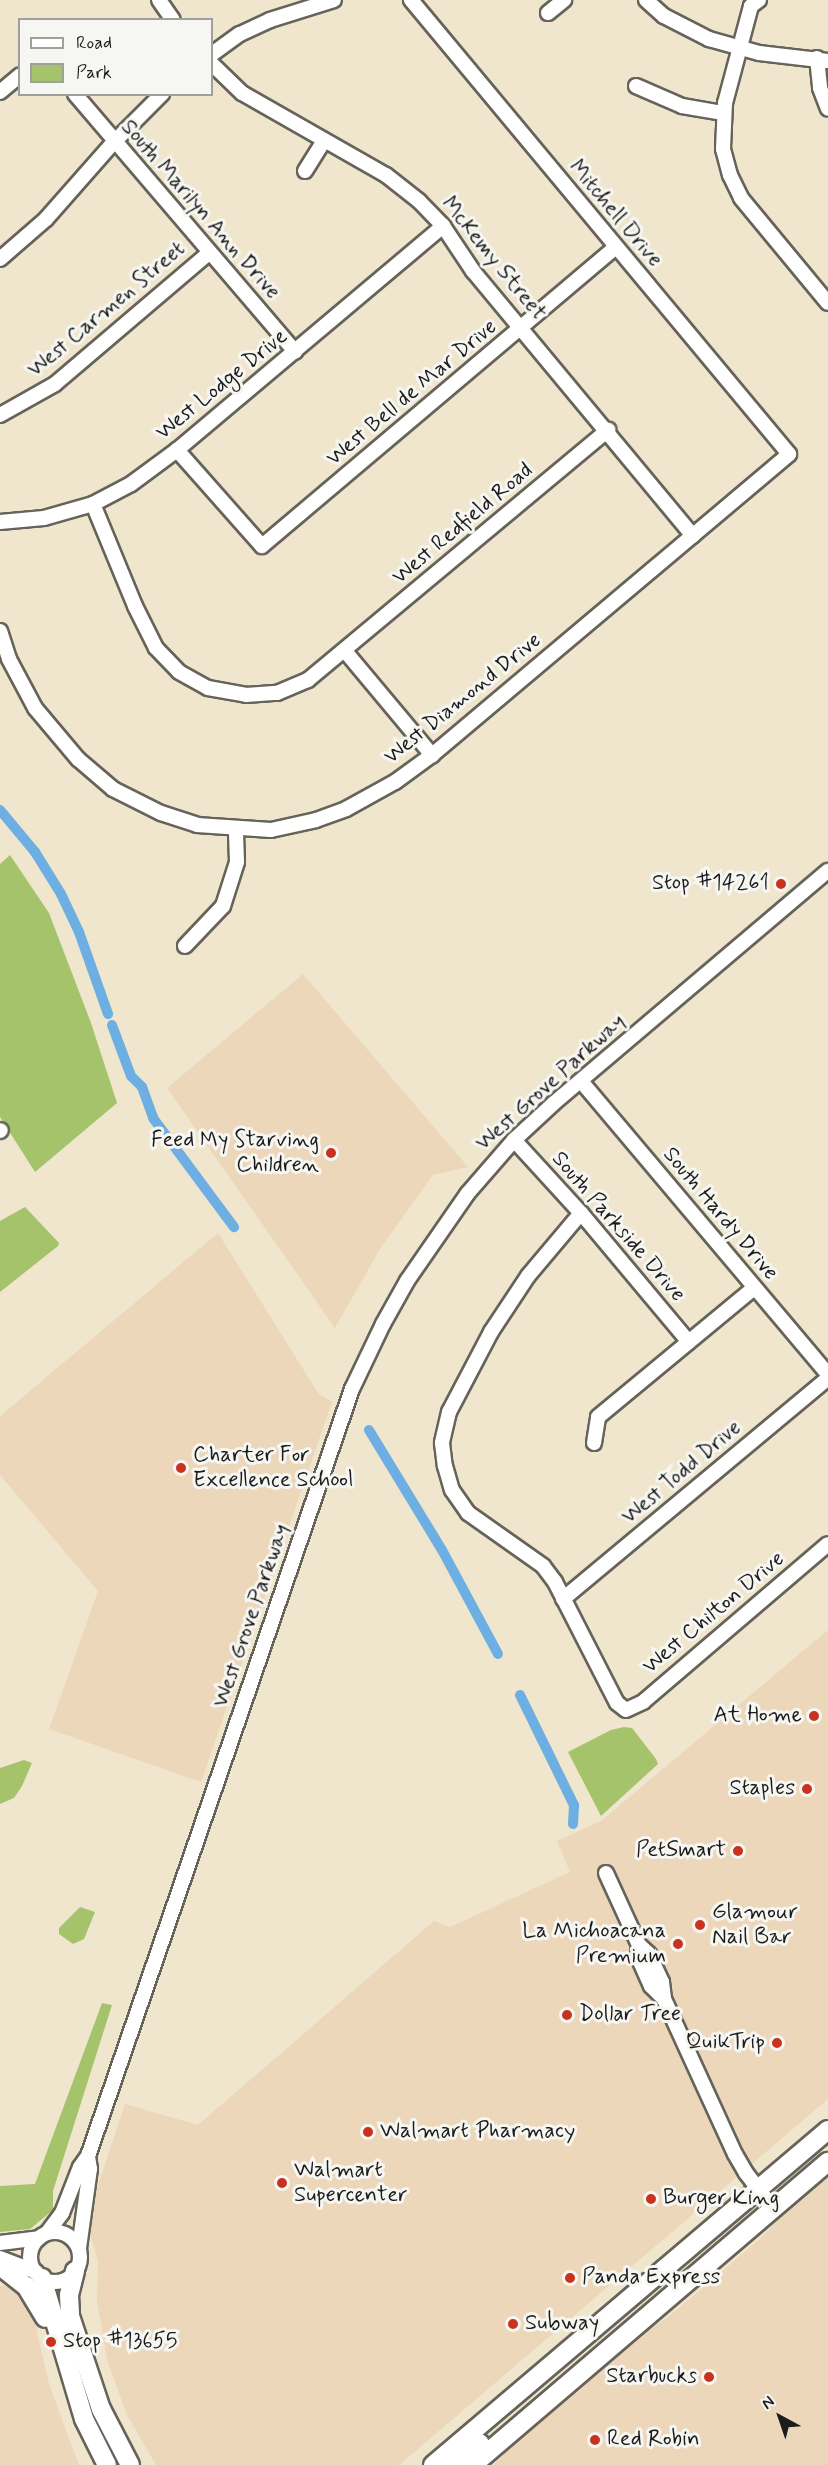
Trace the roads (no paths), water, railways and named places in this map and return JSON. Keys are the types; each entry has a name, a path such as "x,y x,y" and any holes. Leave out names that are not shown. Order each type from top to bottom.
{"main road":[{"path":"434,2465 828,2130"},
{"path":"472,2465 828,2162"},
{"path":"0,2266 17,2277 37,2300 66,2361"},
{"path":"75,2271 69,2295 70,2316 101,2409 130,2465"},
{"path":"39,2275 89,2431 107,2465"},
{"path":"520,2424 521,2406 560,2371 567,2352"},
{"path":"455,2465 497,2428 501,2408"},
{"path":"89,2431 101,2435 120,2465"}],"street":[{"path":"159,0 172,18"},
{"path":"213,53 240,34 270,20 334,0"},
{"name":"Mitchell Drive","path":"411,0 789,454"},
{"path":"548,13 564,0"},
{"path":"646,0 680,25 709,39 741,49 824,57 820,88 828,109"},
{"path":"759,0 751,6 723,113 723,149 735,188 755,217 828,303"},
{"name":"McKemy Street","path":"213,65 242,93 386,175 419,201 443,226 473,271 608,430 693,536"},
{"path":"0,92 18,77"},
{"path":"636,86 682,106 723,113"},
{"name":"South Marilyn Ann Drive","path":"77,96 295,352"},
{"path":"0,259 46,219 114,142 160,96"},
{"path":"305,171 324,140"},
{"name":"West Lodge Drive","path":"0,522 44,518 93,504 131,484 177,450 443,226"},
{"name":"West Bell de Mar Drive","path":"177,450 262,546 616,248"},
{"name":"West Carmen Street","path":"0,415 55,384 209,253"},
{"name":"West Redfield Road","path":"93,504 135,606 156,648 179,672 208,688 246,695 277,693 308,680 345,651 608,430"},
{"name":"West Diamond Drive","path":"236,829 271,830 316,820 346,809 395,782 432,755 789,454"},
{"path":"0,630 9,659 35,708 78,759 113,789 161,813 197,825 236,829 237,862 223,906 185,946"},
{"path":"345,651 432,755"},
{"name":"West Grove Parkway","path":"43,2235 62,2213 80,2167 88,2156 352,1389 383,1324 422,1255 468,1193 514,1140 828,871"},
{"name":"South Hardy Drive","path":"581,1081 828,1376"},
{"name":"South Parkside Drive","path":"514,1140 581,1213 689,1342"},
{"path":"564,1599 543,1566 468,1513 452,1490 445,1466 442,1443 449,1412 491,1332 528,1276 581,1213"},
{"path":"594,1443 598,1417 754,1288"},
{"name":"West Todd Drive","path":"564,1599 828,1376"},
{"name":"West Chilton Drive","path":"564,1599 617,1702 626,1710 643,1702 828,1544"},
{"path":"606,1873 639,1945 648,1954 662,1982 664,1999 735,2154 773,2208"},
{"name":"West Grove Parkway","path":"79,2248 90,2169 88,2156"},
{"path":"0,2243 62,2232 75,2241 79,2248 79,2264 75,2271 56,2282 0,2258"},
{"path":"39,2275 30,2259 34,2244 43,2235"}],"waterway":[{"path":"0,810 35,852 61,894 79,932 108,1014"},
{"path":"112,1025 131,1076 142,1087 153,1118 234,1227"},
{"path":"369,1430 442,1550 498,1654"},
{"path":"520,1695 574,1805 573,1824"}],"place":[{"name":"Stop #14261","path":"781,884"},
{"name":"Feed My Starving Children","path":"331,1153"},
{"name":"Charter For Excellence School","path":"181,1468"},
{"name":"At Home","path":"814,1716"},
{"name":"Staples","path":"807,1789"},
{"name":"PetSmart","path":"738,1851"},
{"name":"Glamour Nail Bar","path":"700,1925"},
{"name":"La Michoacana Premium","path":"678,1944"},
{"name":"Dollar Tree","path":"567,2015"},
{"name":"QuikTrip","path":"777,2043"},
{"name":"Walmart Pharmacy","path":"368,2132"},
{"name":"Walmart Supercenter","path":"282,2183"},
{"name":"Burger King","path":"651,2199"},
{"name":"Panda Express","path":"570,2278"},
{"name":"Subway","path":"513,2324"},
{"name":"Stop #13655","path":"51,2342"},
{"name":"Starbucks","path":"709,2377"},
{"name":"Red Robin","path":"595,2440"}]}
